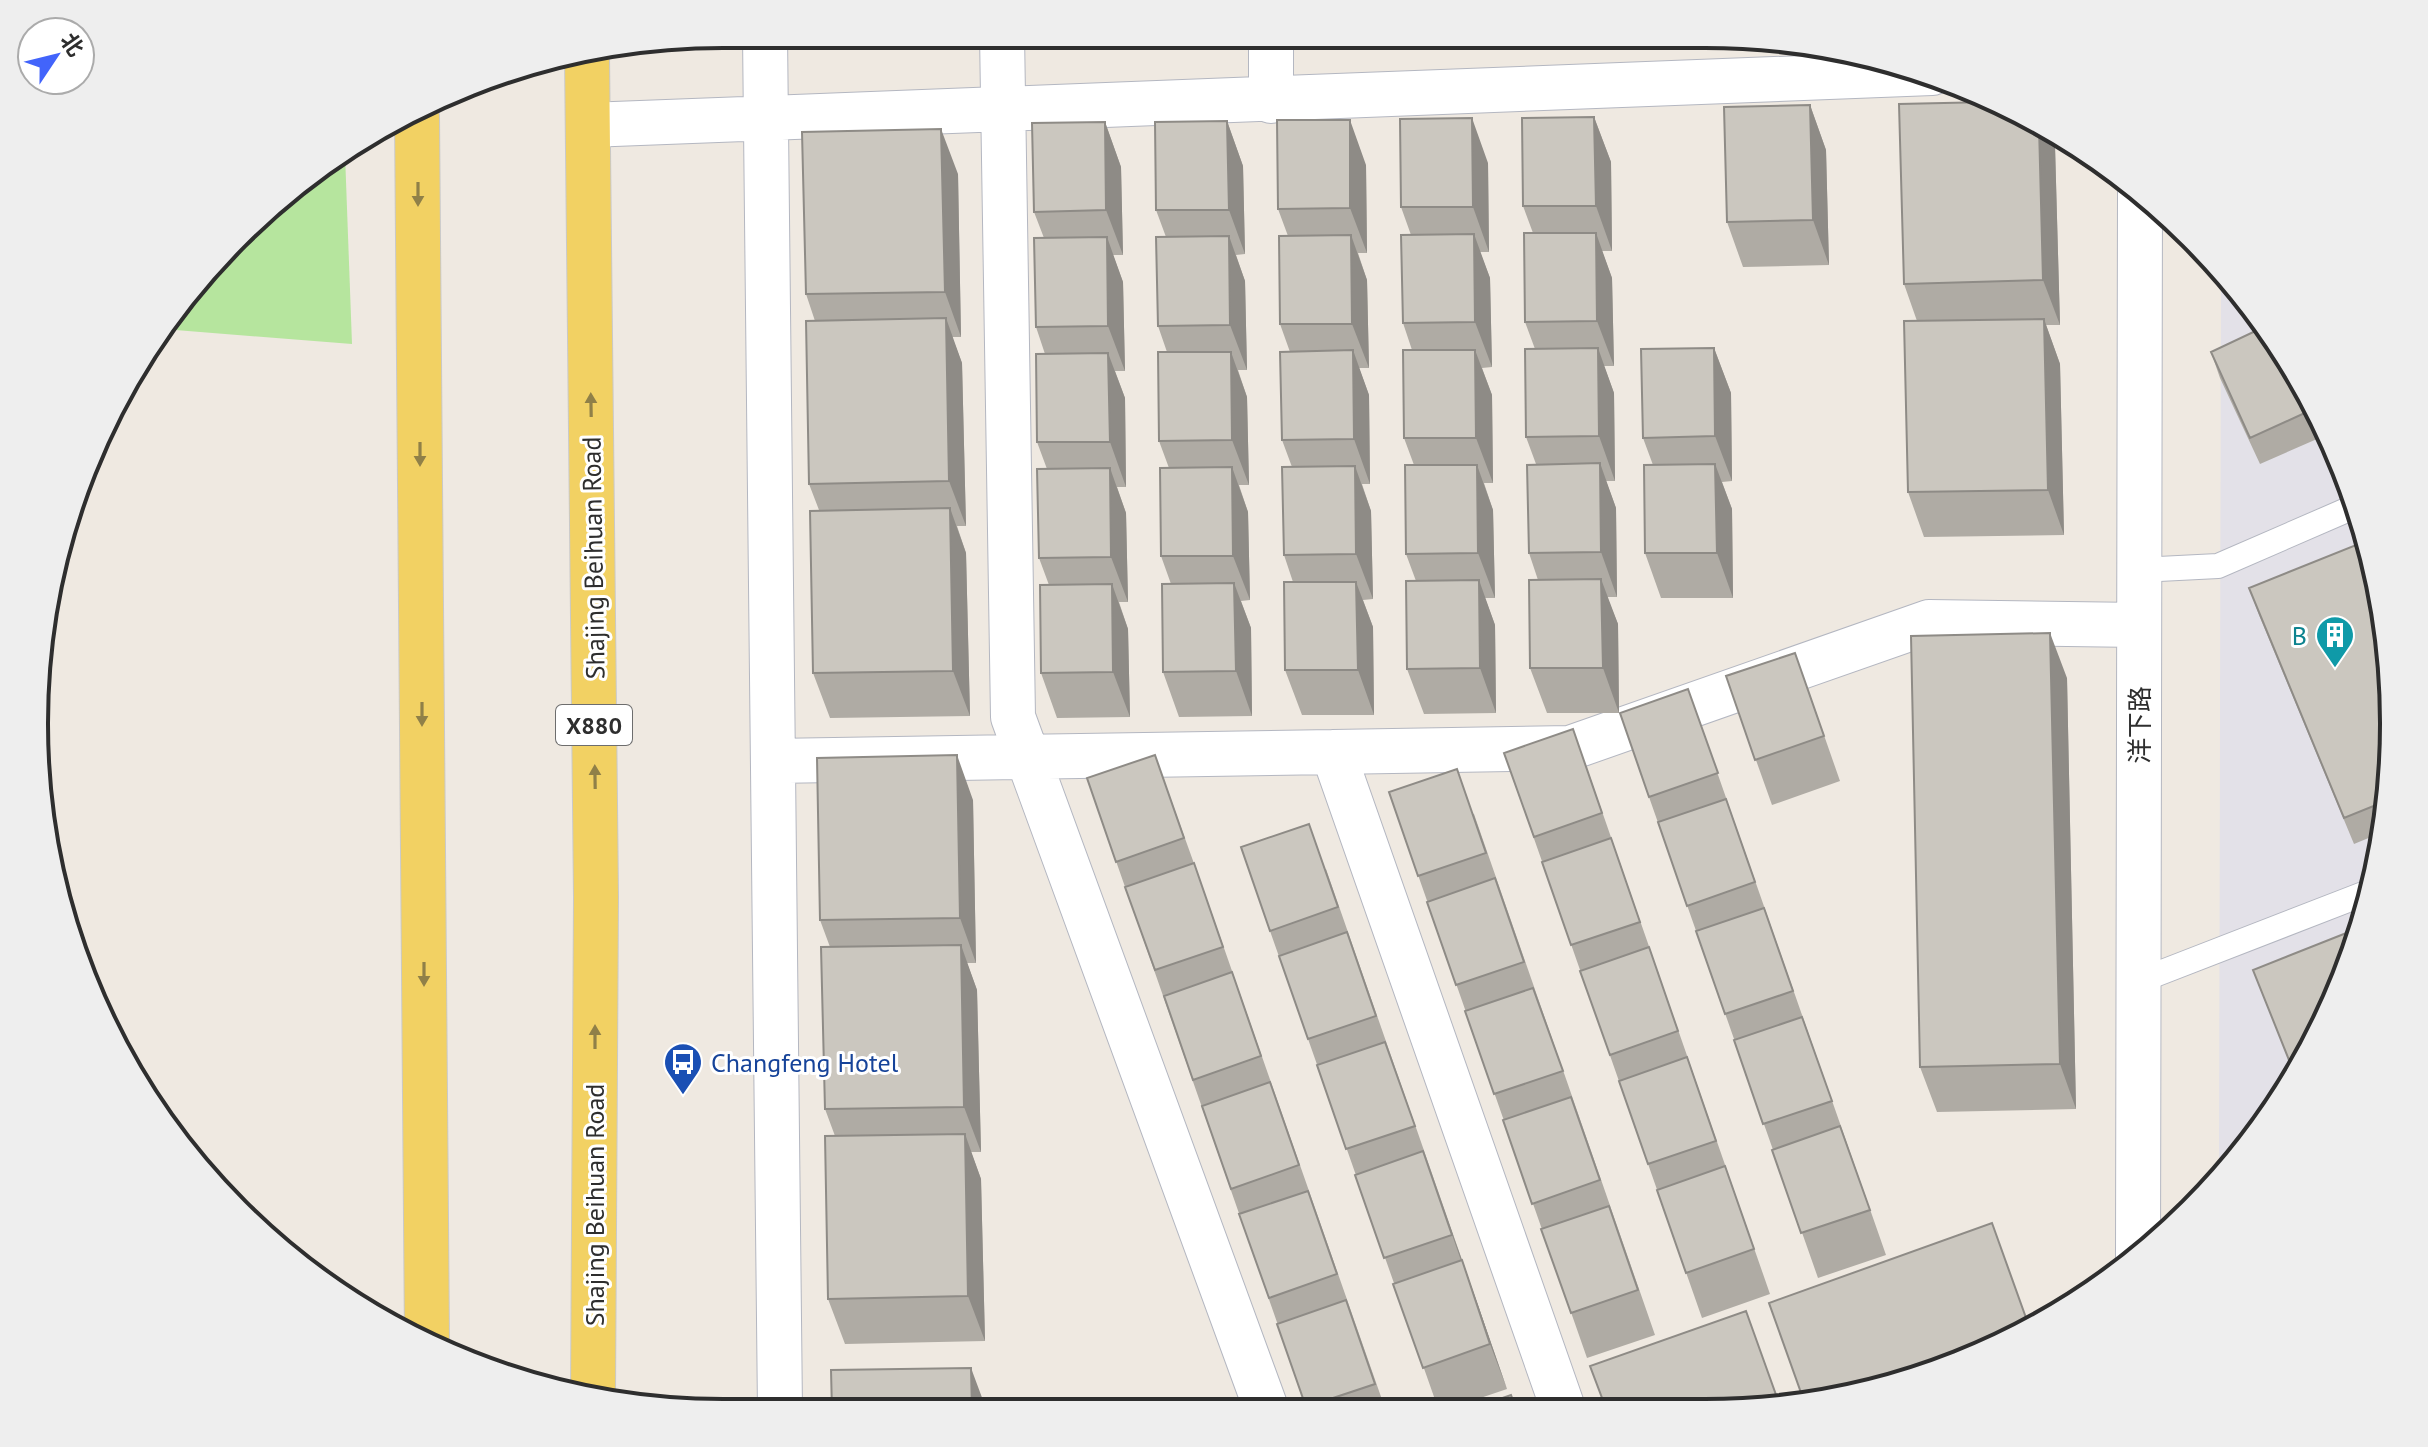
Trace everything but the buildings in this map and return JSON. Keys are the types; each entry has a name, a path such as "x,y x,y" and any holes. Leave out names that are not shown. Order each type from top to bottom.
{"main road":[{"name":"Shajing Beihuan Road","path":"587,62 596,897 593,1386"},
{"path":"417,122 427,1330"}],"street":[{"path":"765,48 780,1399"},
{"path":"1002,48 1013,717 1263,1399"},
{"path":"1271,48 1271,101"},
{"path":"588,125 1891,75"},
{"name":"洋下路","path":"2138,1241 2140,208"},
{"path":"773,761 1570,748 1929,622 2139,625"},
{"path":"1333,752 1560,1399"}],"lane":[{"path":"2139,570 2218,566 2345,511"},
{"path":"2139,981 2357,896"}],"shaded area":[{"path":"2221,289 2266,348 2290,386 2329,465 2344,506 2367,592 2379,679 2380,724 2379,768 2367,855 2357,898 2329,982 2290,1061 2266,1099 2219,1160"}],"green space":[{"path":"345,164 352,344 175,330 246,246 278,216"}],"place":[{"name":"B","path":"2335,669"},
{"name":"Changfeng Hotel","path":"683,1096"}]}
